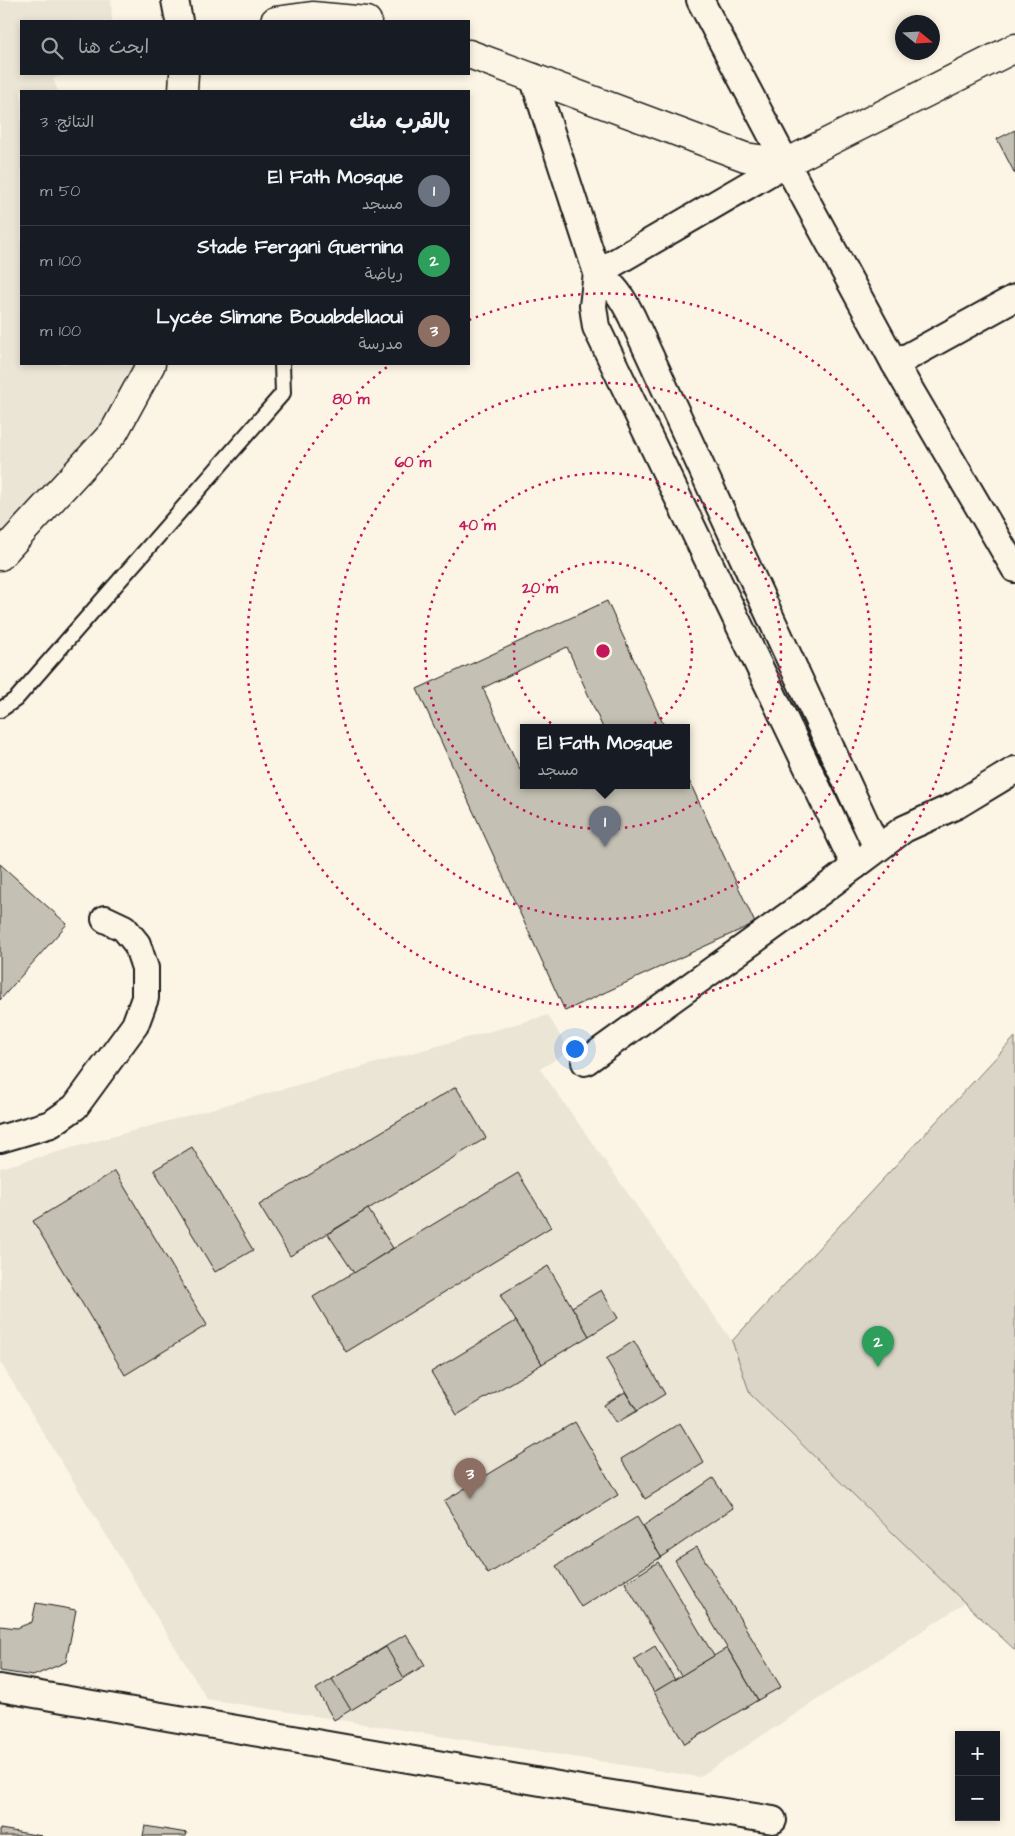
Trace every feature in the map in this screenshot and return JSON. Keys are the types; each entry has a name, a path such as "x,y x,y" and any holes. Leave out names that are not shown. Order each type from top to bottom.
{"street":[{"path":"175,0 179,20"},
{"path":"700,0 895,364 1015,569"},
{"path":"282,20 312,16 356,20"},
{"path":"597,273 786,163 1015,48"},
{"path":"470,54 745,157 786,163"},
{"path":"184,75 184,90"},
{"path":"533,78 597,273 593,306 596,328 854,866"},
{"path":"597,273 612,284 632,317 878,848"},
{"path":"895,364 1015,298"},
{"path":"0,556 114,432 150,365"},
{"path":"585,1062 904,829 957,805 1015,770"},
{"path":"0,1139 51,1124 76,1107 135,1026 145,998 145,968 137,944 124,928 105,919"},
{"path":"0,1688 580,1789 773,1820"}],"lane":[{"path":"0,710 16,699 282,393 282,365"}],"shaded area":[{"path":"0,0 111,0 112,20 20,20 20,75 63,75 53,79 58,90 20,90 20,365 133,365 139,371 105,426 0,532"},
{"path":"548,1015 569,1051 540,1069 732,1341 750,1394 965,1603 699,1777 207,1699 0,1362 0,1168"},
{"path":"1015,1037 1015,1650 750,1394 732,1341"}],"building":[{"path":"1015,130 1015,174 997,139"},
{"path":"607,601 663,724 601,724 567,647 483,688 520,770 520,789 690,789 690,783 755,923 565,1011 417,689"},
{"path":"0,864 67,924 0,1000"},
{"path":"456,1087 486,1138 290,1256 259,1205"},
{"path":"192,1147 253,1250 215,1272 154,1170"},
{"path":"115,1171 207,1325 125,1375 33,1221"},
{"path":"518,1173 551,1227 346,1352 313,1297"},
{"path":"368,1209 393,1248 354,1273 328,1234"},
{"path":"548,1266 589,1336 542,1364 500,1295"},
{"path":"601,1290 618,1318 589,1336 572,1307"},
{"path":"516,1321 542,1364 457,1415 431,1372"},
{"path":"634,1341 665,1394 637,1411 606,1359"},
{"path":"625,1392 637,1411 616,1423 604,1405"},
{"path":"575,1422 618,1495 488,1574 444,1501"},
{"path":"680,1423 704,1463 645,1499 621,1459"},
{"path":"713,1478 733,1508 661,1557 643,1526"},
{"path":"637,1517 661,1557 581,1607 556,1566"},
{"path":"697,1547 781,1687 758,1700 675,1560"},
{"path":"658,1562 714,1656 681,1676 625,1583"},
{"path":"36,1603 76,1610 66,1662 33,1676 0,1671 0,1626 17,1628 32,1622"},
{"path":"406,1634 425,1665 334,1720 316,1689"},
{"path":"655,1646 675,1680 654,1692 634,1659"},
{"path":"386,1647 404,1678 351,1710 332,1679"},
{"path":"727,1648 758,1700 685,1744 654,1692"},
{"path":"145,1826 187,1833 186,1836 143,1836"},
{"path":"0,1829 42,1836 0,1836"}],"place":[{"name":"El Fath Mosque","path":"605,847"},
{"name":"Stade Fergani Guernina","path":"878,1367"},
{"name":"Lycée Slimane Bouabdellaoui","path":"470,1499"}]}
